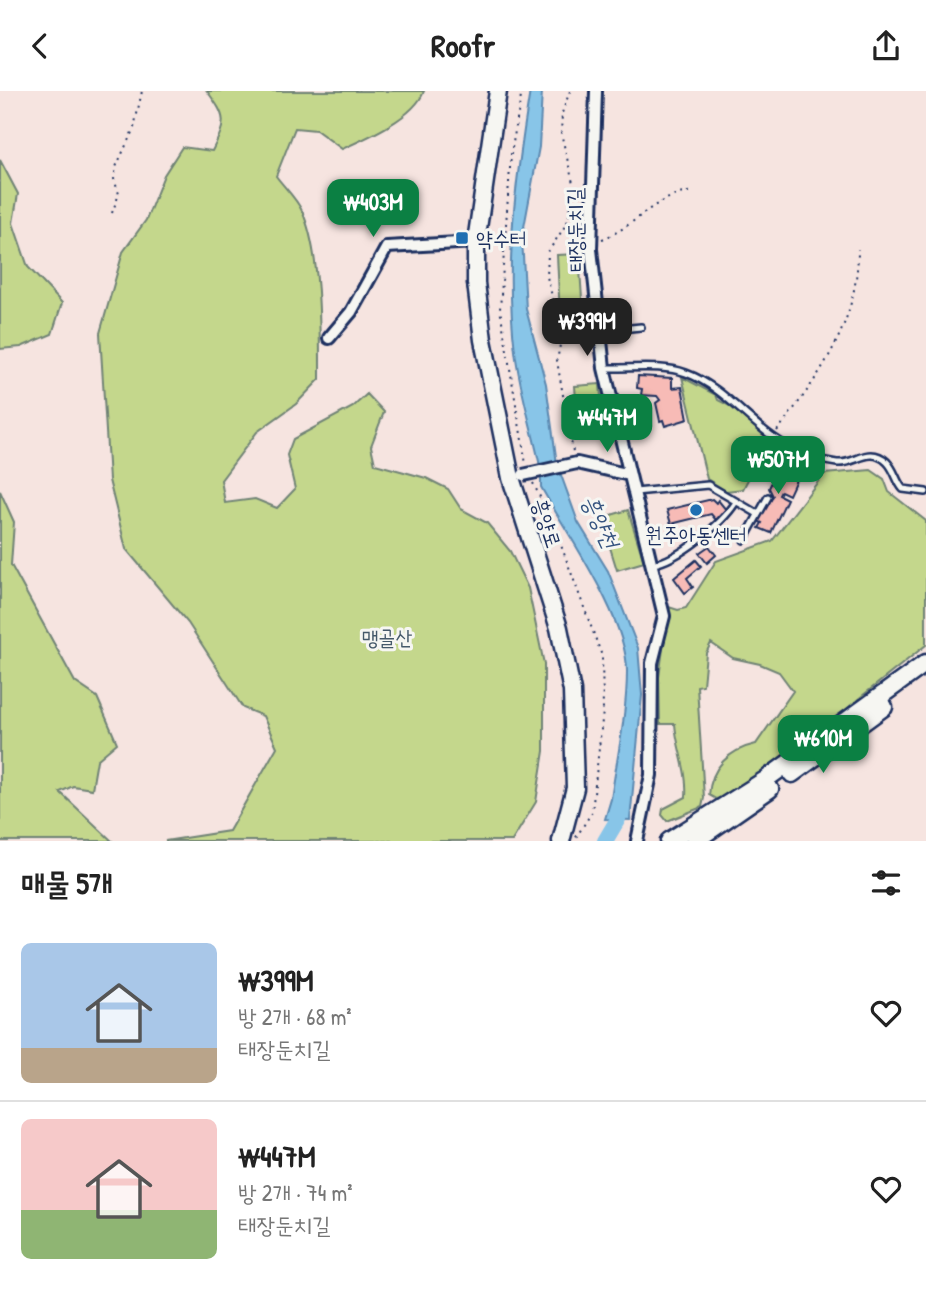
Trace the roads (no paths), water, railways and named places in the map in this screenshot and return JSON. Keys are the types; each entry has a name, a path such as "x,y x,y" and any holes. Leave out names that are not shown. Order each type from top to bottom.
{"street":[{"name":"흥양로","path":"498,91 476,242 476,283 483,340 559,628 572,691 575,788 561,841"},
{"name":"태장둔치길","path":"596,91 591,249 599,331 604,368 664,616 652,663 651,775 638,841"},
{"path":"329,338 351,312 387,247 476,242"},
{"path":"517,477 577,463 630,475"},
{"path":"669,841 765,780 926,663"},
{"path":"695,841 848,735 926,674"}],"lane":[{"path":"599,331 641,327"},
{"path":"604,368 657,368 684,373 705,382 798,451 841,464 860,455 877,455 888,463 903,489 926,492"},
{"path":"635,492 708,485 758,514"},
{"path":"744,540 768,497"},
{"path":"653,564 666,562 728,515 736,502"}],"water":[{"path":"530,91 542,91 539,147 522,238 526,309 546,384 557,464 578,522 608,571 638,648 642,695 630,820 605,819 611,799 624,719 627,671 624,650 607,602 541,487 541,471 515,351 511,253 516,188"}],"waterway":[{"name":"흥양천","path":"605,841 618,819 622,799"}],"place":[{"name":"약수터","path":"462,238"},
{"name":"원주아동센터","path":"696,510"}],"park label":[{"name":"맹골산","path":"387,637"}]}
